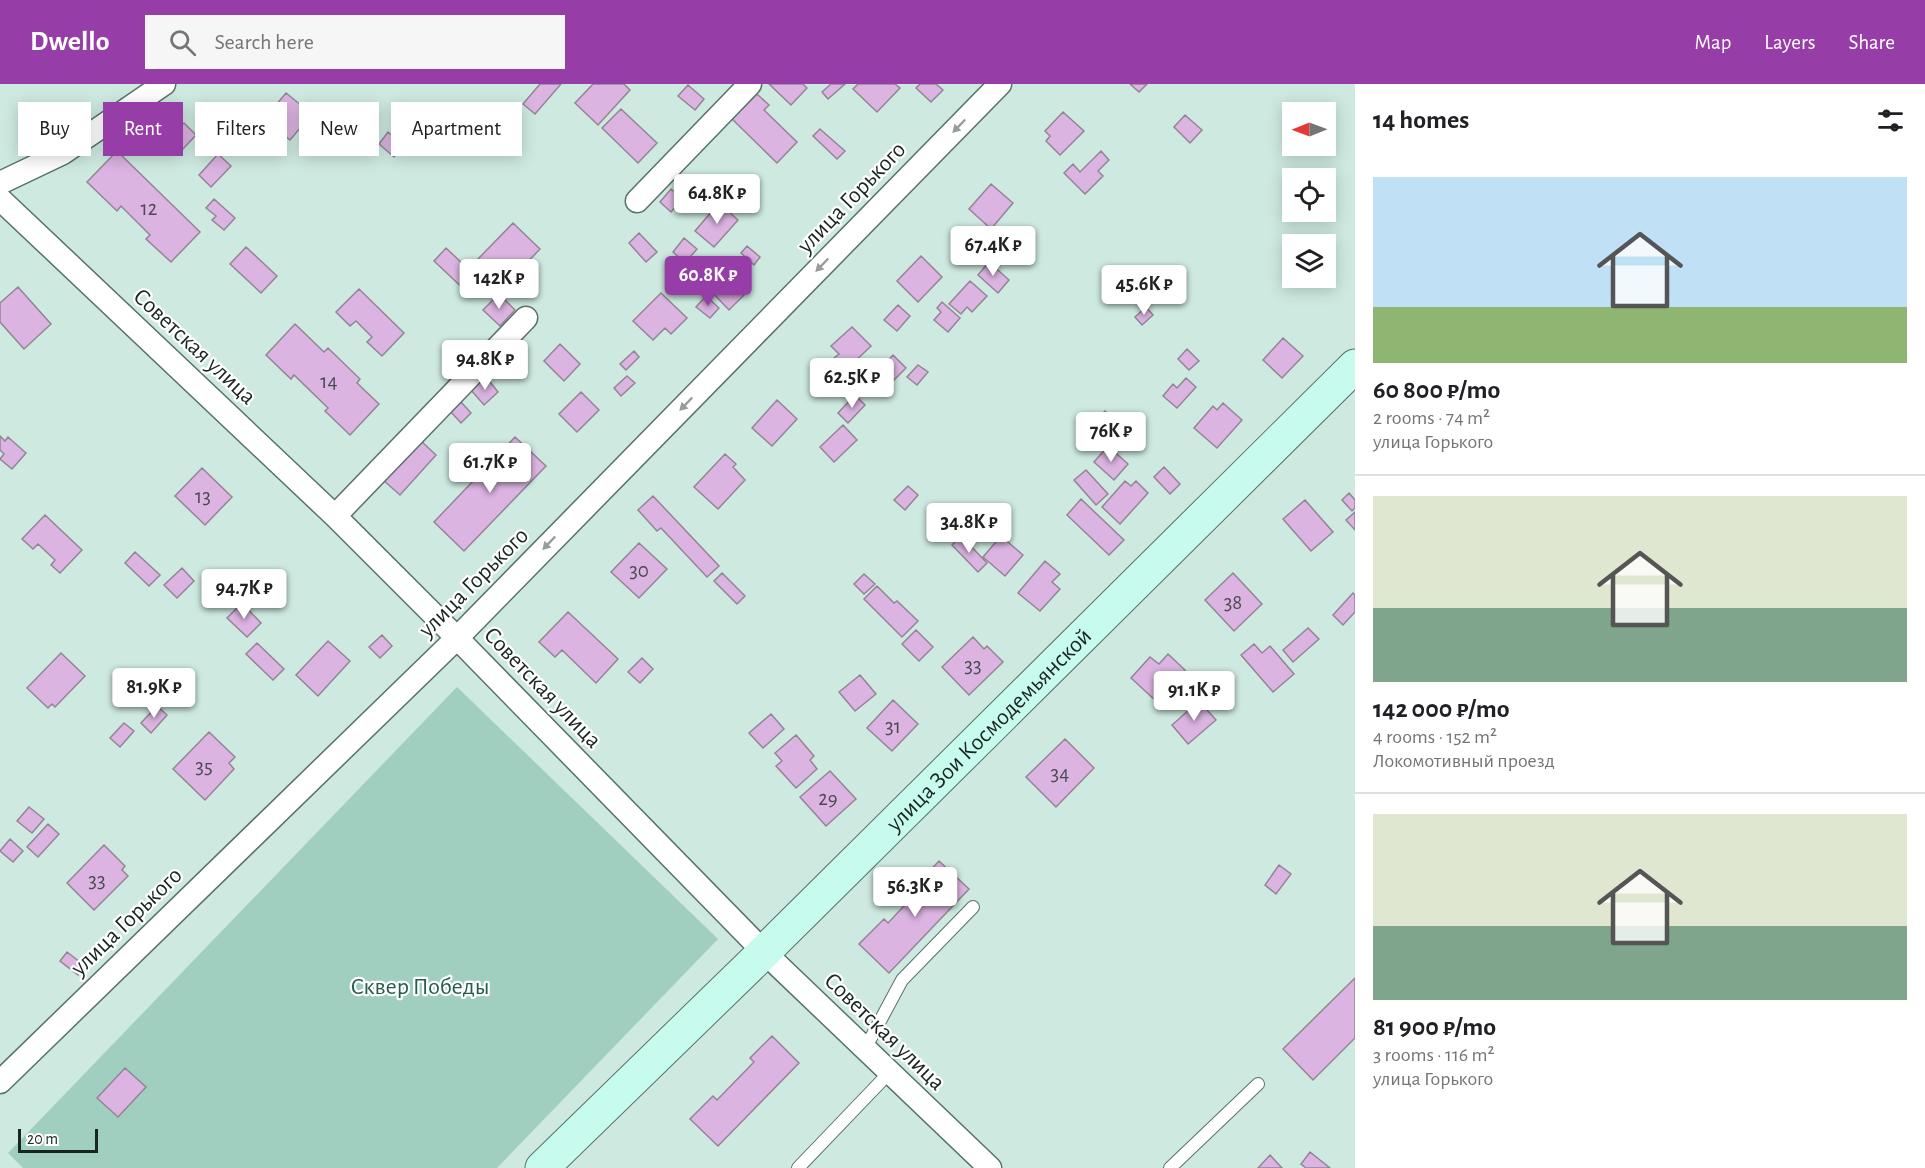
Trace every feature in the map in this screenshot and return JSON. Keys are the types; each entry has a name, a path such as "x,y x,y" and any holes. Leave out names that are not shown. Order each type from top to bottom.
{"street":[{"path":"0,183 63,153 164,84"},
{"path":"637,201 750,84"},
{"name":"улица Горького","path":"0,1082 457,638 1000,84"},
{"name":"Советская улица","path":"0,199 335,516 764,952 990,1168"},
{"path":"335,516 526,318"},
{"name":"улица Зои Космодемьянской","path":"542,1168 764,952 1355,366"}],"lane":[{"path":"865,1048 902,980 973,907"},
{"path":"803,1167 890,1072"},
{"path":"1170,1168 1258,1084"}],"green space":[{"name":"Сквер Победы","path":"457,687 718,939 497,1168 23,1168 8,1153"}],"building":[{"path":"540,84 561,84 535,114 523,104"},
{"path":"593,84 624,84 630,90 598,125 575,103"},
{"path":"769,84 803,84 807,88 791,105"},
{"path":"831,84 845,84 828,99 822,92"},
{"path":"858,84 895,84 900,88 877,112 853,89"},
{"path":"920,84 936,84 943,90 931,102 916,88"},
{"path":"1130,84 1147,84 1139,92"},
{"path":"688,85 704,99 695,110 678,96"},
{"path":"286,93 299,104 299,129 290,140 287,138 287,102 278,102"},
{"path":"757,94 769,105 764,110 797,142 777,163 732,119"},
{"path":"621,109 657,143 638,163 602,128"},
{"path":"1063,112 1084,131 1060,155 1046,141 1050,136 1045,131"},
{"path":"1185,115 1202,130 1190,143 1174,127"},
{"path":"183,124 195,136 183,149"},
{"path":"820,129 845,151 837,159 813,136"},
{"path":"388,132 391,135 391,154 379,144"},
{"path":"1101,151 1109,160 1098,171 1103,176 1085,194 1064,173 1073,164 1080,172"},
{"path":"112,156 122,156 200,232 171,262 146,239 150,235 121,206 117,211 87,182"},
{"path":"216,156 220,156 231,166 211,187 199,175"},
{"path":"991,184 1013,203 991,229 969,209"},
{"path":"671,189 682,199 671,212 660,202"},
{"path":"214,199 235,218 224,230 212,220 216,216 206,208"},
{"path":"719,203 738,220 714,247 695,231"},
{"path":"513,223 540,249 520,270 509,260 495,275 478,259"},
{"path":"639,233 657,252 646,262 629,243"},
{"path":"684,238 697,249 685,263 673,252"},
{"path":"1013,239 1025,251 1017,261 1004,249"},
{"path":"747,246 760,257 754,265 741,253"},
{"path":"246,247 277,276 261,293 230,264"},
{"path":"446,248 482,282 470,295 434,261"},
{"path":"921,256 942,277 918,302 897,281"},
{"path":"989,262 1009,280 998,293 978,275"},
{"path":"725,272 745,294 729,310 708,288"},
{"path":"970,281 987,296 972,312 967,307 961,314 949,304"},
{"path":"18,287 51,324 24,349 0,322 0,303"},
{"path":"359,289 404,333 382,356 367,342 372,337 356,321 350,326 336,312"},
{"path":"661,293 687,318 671,334 665,328 653,340 633,321"},
{"path":"499,294 515,310 500,326 483,310"},
{"path":"706,296 719,308 710,318 696,307"},
{"path":"942,302 960,318 948,332 934,320 941,312 937,308"},
{"path":"898,305 910,316 897,331 884,320"},
{"path":"1146,307 1153,315 1142,325 1135,317"},
{"path":"295,324 324,352 328,348 360,379 357,383 379,404 350,435 325,411 328,408 294,375 291,379 266,355"},
{"path":"852,327 871,346 846,370 834,358 839,354 831,346"},
{"path":"1283,338 1303,356 1282,378 1263,360"},
{"path":"560,344 580,364 564,381 544,361"},
{"path":"1187,349 1199,361 1189,370 1178,359"},
{"path":"634,351 639,357 626,370 620,364"},
{"path":"893,355 906,368 887,387 874,374"},
{"path":"918,365 928,372 917,385 907,377"},
{"path":"627,376 635,383 621,396 614,388"},
{"path":"486,377 498,392 484,405 471,390"},
{"path":"1186,378 1196,387 1177,408 1163,396 1173,384 1177,388"},
{"path":"581,392 599,410 577,432 559,414"},
{"path":"855,395 865,405 848,423 838,413"},
{"path":"777,400 797,419 772,446 752,428"},
{"path":"461,402 471,413 461,423 451,412"},
{"path":"1223,403 1242,420 1217,448 1194,428 1213,406 1217,410"},
{"path":"1105,411 1113,419 1096,436 1088,428"},
{"path":"843,425 857,440 834,462 820,447"},
{"path":"0,436 5,441 8,437 26,453 12,469 0,459 4,454 0,450"},
{"path":"515,437 546,466 464,551 434,522"},
{"path":"420,440 436,455 400,495 383,480"},
{"path":"1108,446 1128,464 1114,480 1094,462"},
{"path":"725,454 736,464 733,467 745,480 718,509 694,487"},
{"path":"1164,467 1180,484 1170,494 1154,477"},
{"path":"202,468 232,497 205,525 175,496"},
{"path":"1086,470 1108,494 1096,505 1074,480"},
{"path":"1125,481 1131,486 1136,481 1148,493 1120,524 1102,507"},
{"path":"908,486 918,495 905,510 894,500"},
{"path":"1349,493 1355,500 1355,508 1352,511 1342,500"},
{"path":"653,496 719,566 707,577 661,528 657,531 638,510"},
{"path":"1081,499 1124,540 1109,555 1067,515"},
{"path":"1305,500 1333,532 1311,551 1283,519"},
{"path":"1355,512 1355,530 1346,520"},
{"path":"45,515 82,550 60,573 51,565 55,560 38,544 33,549 22,539"},
{"path":"961,536 987,563 978,572 952,545"},
{"path":"1001,536 1023,555 1005,576 983,557"},
{"path":"639,543 667,569 639,598 611,572"},
{"path":"135,552 160,575 149,586 125,563"},
{"path":"1045,561 1060,574 1052,582 1060,589 1040,611 1018,593"},
{"path":"182,568 194,581 177,598 164,585"},
{"path":"269,573 285,588 272,601 257,586"},
{"path":"722,573 745,596 737,604 714,581"},
{"path":"1233,573 1262,604 1234,631 1205,600"},
{"path":"864,574 875,584 864,594 854,584"},
{"path":"877,586 894,603 897,601 918,621 902,637 864,599"},
{"path":"1353,593 1355,612 1343,625 1333,615"},
{"path":"242,603 261,623 247,637 227,618"},
{"path":"568,612 618,659 596,683 562,650 555,657 539,642"},
{"path":"1308,628 1319,639 1293,662 1283,650"},
{"path":"916,630 933,647 919,661 902,644"},
{"path":"382,635 392,646 380,658 369,647"},
{"path":"973,637 984,649 987,646 1003,662 969,695 942,667"},
{"path":"328,641 350,661 318,696 296,675"},
{"path":"257,643 284,669 273,680 246,654"},
{"path":"1254,644 1262,653 1270,646 1294,674 1273,692 1241,655"},
{"path":"61,653 85,676 55,707 52,704 48,708 27,688"},
{"path":"1168,654 1185,670 1156,701 1131,678 1150,657 1159,664"},
{"path":"642,658 653,669 640,683 628,672"},
{"path":"860,675 876,694 855,711 839,692"},
{"path":"893,700 918,724 892,751 867,728"},
{"path":"1199,701 1216,720 1188,744 1172,725"},
{"path":"157,706 167,715 151,733 141,723"},
{"path":"771,714 784,729 763,748 749,733"},
{"path":"124,723 134,731 120,747 110,738"},
{"path":"209,732 235,757 229,763 234,769 205,800 173,769"},
{"path":"796,735 814,756 810,760 817,769 796,788 776,766 782,761 775,753"},
{"path":"1065,739 1094,768 1056,807 1026,777"},
{"path":"830,771 856,799 826,826 800,797"},
{"path":"29,807 44,819 32,833 17,821"},
{"path":"48,824 59,834 38,857 27,847"},
{"path":"10,839 23,851 13,862 0,851"},
{"path":"104,845 125,866 122,870 128,876 94,910 67,883"},
{"path":"939,861 969,889 889,973 859,944 884,919 888,923 918,891 914,887"},
{"path":"1279,865 1291,874 1276,894 1265,885"},
{"path":"67,952 85,966 78,975 60,961"},
{"path":"1355,978 1355,1038 1313,1080 1283,1049"},
{"path":"772,1036 799,1063 718,1146 690,1119 713,1096 717,1100 754,1062 750,1058"},
{"path":"125,1068 146,1087 118,1117 97,1098"},
{"path":"1310,1152 1330,1168 1306,1168 1301,1164"},
{"path":"1270,1155 1282,1168 1258,1168"}]}
